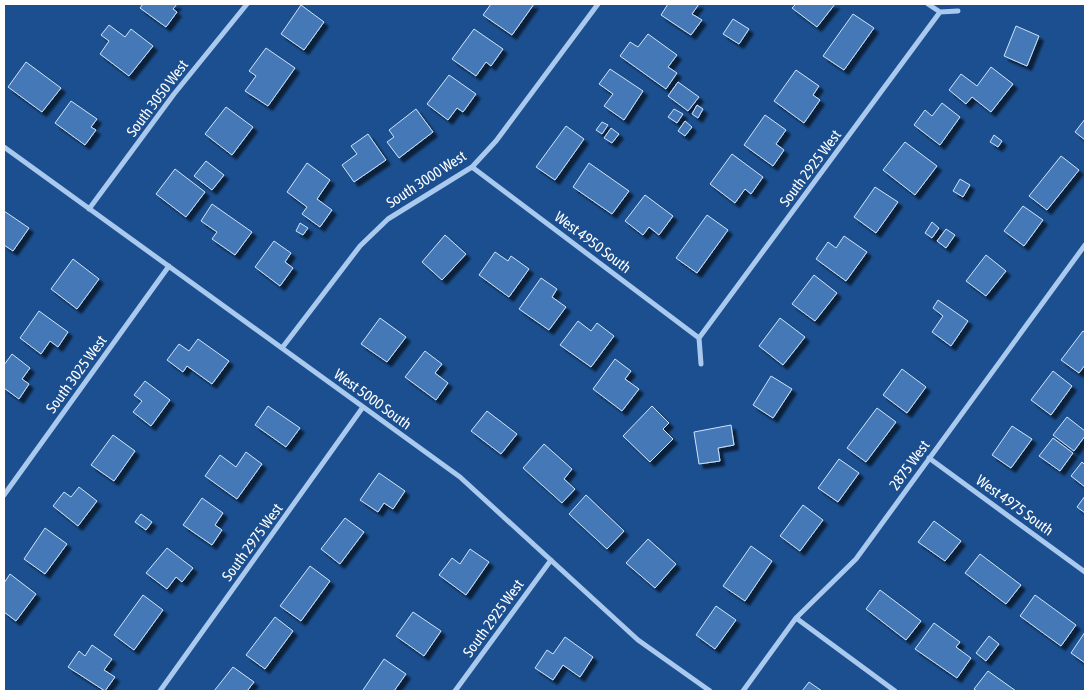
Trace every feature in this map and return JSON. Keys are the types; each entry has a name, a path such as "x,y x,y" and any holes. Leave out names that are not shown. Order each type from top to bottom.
{"street":[{"name":"South 3050 West","path":"89,209 174,94 246,4"},
{"name":"South 3000 West","path":"282,348 360,246 388,219 472,167 496,141 598,4"},
{"path":"928,4 940,12 958,11"},
{"name":"South 2925 West","path":"699,338 940,12"},
{"name":"West 5000 South","path":"4,147 460,477 638,640 710,691"},
{"name":"West 4950 South","path":"472,167 699,338"},
{"name":"2875 West","path":"743,691 796,618 856,559 1085,245"},
{"name":"South 3025 West","path":"4,495 169,266"},
{"path":"699,338 701,364"},
{"name":"South 2975 West","path":"160,691 363,407"},
{"name":"West 4975 South","path":"929,458 1085,572"},
{"name":"South 2925 West","path":"455,691 551,560"},
{"path":"796,618 895,691"}],"building":[{"path":"143,4 177,4 173,9 177,12 166,27 140,8"},
{"path":"491,4 534,4 512,35 483,15"},
{"path":"668,4 699,4 692,14 702,20 691,35 661,15"},
{"path":"796,4 835,4 817,27 792,8"},
{"path":"301,5 324,22 304,50 281,34"},
{"path":"853,14 874,28 844,70 823,56"},
{"path":"733,19 749,29 739,44 723,34"},
{"path":"109,25 125,37 131,29 153,46 129,76 100,54 109,41 101,35"},
{"path":"1016,26 1039,36 1027,66 1004,56"},
{"path":"474,29 503,49 491,66 486,62 476,76 452,59"},
{"path":"648,34 677,55 668,67 677,73 666,89 620,56 630,42 638,47"},
{"path":"266,48 295,68 268,106 245,91 256,76 249,71"},
{"path":"26,62 61,88 42,112 8,87"},
{"path":"991,67 1013,84 991,112 972,97 966,104 949,90 961,74 977,86"},
{"path":"610,69 643,91 624,120 604,106 613,94 599,84"},
{"path":"796,70 819,86 813,95 820,100 804,123 774,101"},
{"path":"449,75 476,94 463,112 457,108 448,120 427,104"},
{"path":"678,82 699,97 688,111 668,96"},
{"path":"71,101 97,119 91,127 96,130 85,145 55,123"},
{"path":"942,103 960,117 940,145 914,125 925,110 932,116"},
{"path":"697,105 703,109 698,118 692,114"},
{"path":"226,107 253,127 232,155 205,134"},
{"path":"416,109 433,132 399,158 387,142 394,137 389,130"},
{"path":"674,109 683,114 677,123 668,117"},
{"path":"765,115 786,130 776,144 784,150 773,166 744,145"},
{"path":"1085,119 1085,140 1075,132"},
{"path":"685,121 692,127 685,136 678,131"},
{"path":"602,122 608,125 602,134 596,130"},
{"path":"566,126 584,139 555,180 536,167"},
{"path":"611,128 619,134 612,143 604,138"},
{"path":"368,134 386,160 354,182 342,165 357,154 351,146"},
{"path":"994,135 1002,141 998,147 990,142"},
{"path":"905,142 937,166 915,195 883,170"},
{"path":"732,154 763,177 751,194 745,189 735,203 710,184"},
{"path":"1061,156 1079,170 1047,210 1029,196"},
{"path":"206,161 224,175 212,190 194,176"},
{"path":"307,163 330,180 317,199 332,210 320,227 302,214 307,207 287,192"},
{"path":"589,163 629,191 612,214 573,187"},
{"path":"175,169 205,192 186,217 156,194"},
{"path":"960,179 970,185 963,197 953,191"},
{"path":"875,187 898,202 876,233 854,217"},
{"path":"645,195 673,216 659,235 649,227 643,235 625,221"},
{"path":"212,204 252,232 235,255 212,239 217,232 201,221"},
{"path":"1023,206 1043,220 1024,246 1004,231"},
{"path":"4,211 29,228 13,251 4,245"},
{"path":"707,215 728,230 697,273 676,258"},
{"path":"932,222 939,228 932,238 925,233"},
{"path":"300,223 308,228 303,235 296,231"},
{"path":"946,229 955,235 946,248 937,241"},
{"path":"445,235 466,254 442,280 422,262"},
{"path":"844,236 867,252 846,281 816,259 828,242 836,248"},
{"path":"274,241 291,253 285,262 293,268 280,286 255,267"},
{"path":"495,252 508,261 511,256 529,269 509,297 479,275"},
{"path":"986,255 1006,271 986,296 966,281"},
{"path":"73,259 99,279 77,309 51,289"},
{"path":"814,275 837,293 815,321 792,304"},
{"path":"541,278 557,289 552,297 566,307 549,330 519,309"},
{"path":"938,300 968,321 951,346 932,332 943,316 933,308"},
{"path":"39,311 68,332 58,347 50,341 41,354 20,338"},
{"path":"380,318 406,337 387,362 361,344"},
{"path":"780,318 805,337 783,365 759,346"},
{"path":"578,321 591,331 597,323 614,336 591,367 560,345"},
{"path":"1083,331 1085,332 1085,365 1079,373 1061,360"},
{"path":"198,339 229,361 212,384 187,366 183,372 167,360 179,344 189,351"},
{"path":"425,351 442,364 435,373 448,383 436,400 405,377"},
{"path":"12,354 30,368 22,379 29,384 19,399 4,388 4,365"},
{"path":"615,359 631,371 625,379 639,389 622,411 593,389"},
{"path":"902,369 926,387 907,413 883,395"},
{"path":"1053,371 1072,386 1051,415 1031,400"},
{"path":"771,376 792,389 773,418 753,405"},
{"path":"145,381 170,400 151,426 133,412 142,401 134,395"},
{"path":"268,406 300,428 286,447 255,425"},
{"path":"652,406 669,423 663,429 673,439 650,462 623,436"},
{"path":"877,408 896,422 866,462 847,448"},
{"path":"487,411 517,434 501,454 471,431"},
{"path":"1067,417 1085,431 1085,436 1074,451 1053,435"},
{"path":"731,425 734,445 718,448 720,461 699,464 694,432"},
{"path":"1012,426 1032,439 1011,468 992,455"},
{"path":"113,435 135,451 114,481 91,465"},
{"path":"1053,438 1073,453 1060,471 1039,456"},
{"path":"544,444 572,469 564,479 575,489 562,503 523,468"},
{"path":"246,452 262,464 237,499 205,476 220,455 236,467"},
{"path":"839,459 859,473 838,502 818,488"},
{"path":"1082,462 1085,465 1085,487 1071,476"},
{"path":"379,473 405,491 393,509 384,503 378,512 360,500"},
{"path":"79,487 97,501 78,526 53,506 64,492 71,497"},
{"path":"586,495 624,531 607,549 569,514"},
{"path":"1085,496 1085,513 1077,507"},
{"path":"202,498 223,513 215,525 222,530 212,545 183,525"},
{"path":"803,505 823,520 800,551 780,536"},
{"path":"141,514 152,522 146,530 135,522"},
{"path":"345,518 364,532 340,564 321,549"},
{"path":"934,521 961,541 945,561 918,542"},
{"path":"45,528 67,544 45,574 24,559"},
{"path":"648,539 676,564 655,588 626,563"},
{"path":"751,546 772,561 745,601 723,586"},
{"path":"167,548 193,568 182,582 176,577 167,589 146,573"},
{"path":"470,549 489,562 466,595 439,575 452,558 460,564"},
{"path":"980,554 1021,585 1006,604 965,573"},
{"path":"310,566 330,581 301,621 280,606"},
{"path":"10,574 36,594 16,621 4,612 4,583"},
{"path":"880,590 921,621 906,640 866,609"},
{"path":"143,595 163,610 134,650 114,635"},
{"path":"1035,595 1076,625 1061,646 1020,616"},
{"path":"716,606 736,620 715,649 696,635"},
{"path":"413,612 441,631 424,656 396,636"},
{"path":"275,617 293,631 265,669 246,655"},
{"path":"934,623 960,642 956,647 971,658 957,678 915,649"},
{"path":"1085,632 1085,663 1071,653"},
{"path":"989,636 999,644 986,661 976,653"},
{"path":"565,637 593,657 580,677 563,665 553,680 535,668 547,650 553,654"},
{"path":"92,645 112,659 104,670 115,677 105,691 68,667 79,651 85,656"},
{"path":"384,659 406,674 394,691 364,691 363,690"},
{"path":"233,667 254,682 247,691 214,691"},
{"path":"988,671 1016,691 977,691 974,689"},
{"path":"809,682 822,691 802,691"}]}
